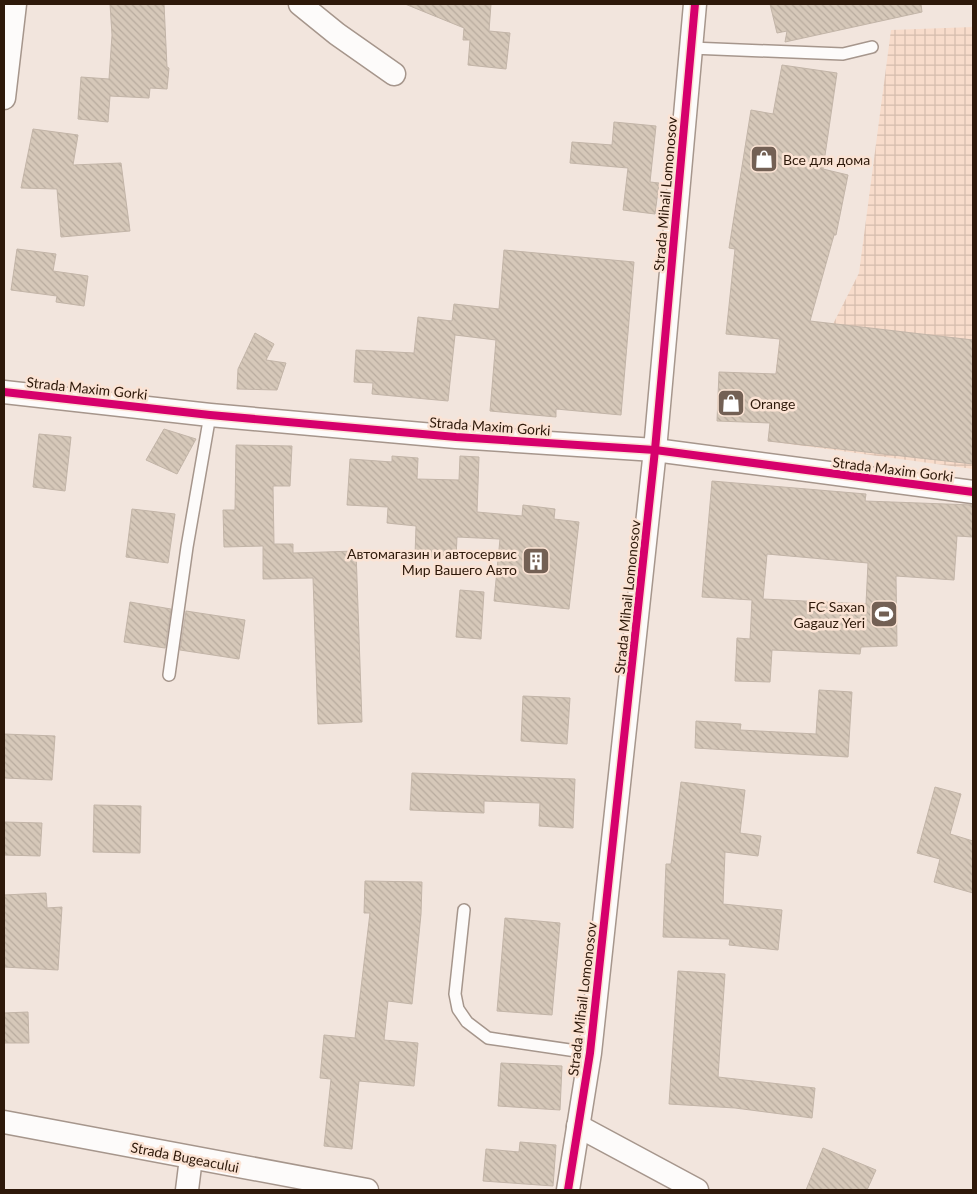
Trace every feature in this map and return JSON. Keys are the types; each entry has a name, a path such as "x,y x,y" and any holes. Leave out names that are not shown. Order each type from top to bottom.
{"street":[{"path":"4,98 15,4"},
{"path":"300,4 337,34 394,74"},
{"name":"Strada Mihail Lomonosov","path":"568,1190 590,1053 655,450 695,4"},
{"name":"Strada Maxim Gorki","path":"4,392 210,415 456,437 655,450 973,492"},
{"name":"Strada Bugeacului","path":"4,1122 368,1190"},
{"path":"578,1126 697,1190"},
{"path":"187,1190 191,1158"}],"lane":[{"path":"691,48 843,54 872,47"},
{"path":"169,675 186,547 210,415"},
{"path":"464,910 456,994 458,1009 466,1022 488,1038 590,1053"}],"shaded area":[{"path":"973,27 973,469 768,441 782,318 833,324 859,273 891,30"}],"building":[{"path":"110,4 164,4 167,67 169,68 167,89 150,88 149,98 110,96 108,122 78,119 81,77 109,79 112,35"},
{"path":"405,4 491,4 489,31 510,33 506,69 468,65 470,40 463,40 464,28"},
{"path":"770,4 921,4 922,12 785,42 787,31 777,33"},
{"path":"782,65 837,73 823,169 848,175 836,235 834,235 810,321 973,340 973,464 768,441 770,423 717,421 719,372 776,374 780,339 726,334 735,249 729,248 751,110 773,114"},
{"path":"614,122 656,126 650,182 659,183 655,214 623,210 628,168 570,163 572,142 612,145"},
{"path":"33,129 78,135 73,165 121,163 130,231 61,237 57,189 21,188"},
{"path":"17,249 56,254 53,271 88,276 84,306 56,302 57,296 11,290"},
{"path":"504,250 634,262 621,415 556,409 556,417 490,411 496,340 455,335 448,401 372,394 373,383 354,382 356,350 414,353 418,317 452,321 454,304 499,309"},
{"path":"255,333 274,344 266,360 286,363 277,390 237,389 238,369"},
{"path":"164,429 196,439 177,474 146,460"},
{"path":"39,434 71,437 65,491 33,487"},
{"path":"236,445 292,446 290,486 273,486 274,544 293,544 293,553 356,551 362,722 318,724 313,578 263,579 263,546 224,547 223,510 235,510"},
{"path":"392,456 418,458 417,479 459,480 460,456 479,457 477,512 522,516 523,505 555,509 554,519 579,522 569,609 494,601 500,539 457,537 456,558 415,556 416,526 387,523 388,507 347,505 350,459 392,462"},
{"path":"712,481 866,494 865,501 973,505 973,537 957,536 954,580 896,576 897,646 861,647 860,654 772,650 770,682 735,681 737,638 750,639 752,600 702,597","holes":["767,554 868,563 866,604 763,599"]},
{"path":"132,509 175,514 168,563 126,557"},
{"path":"460,590 484,592 481,639 456,637"},
{"path":"130,602 171,609 165,648 124,642"},
{"path":"186,611 245,620 239,659 180,650"},
{"path":"819,690 852,692 848,757 695,748 696,721 741,724 740,730 816,734"},
{"path":"523,696 570,698 567,744 521,741"},
{"path":"4,734 55,736 52,780 4,778"},
{"path":"412,773 575,779 573,828 539,826 540,803 484,801 484,813 410,810"},
{"path":"681,782 745,790 740,833 761,836 758,856 725,852 723,904 782,910 778,950 729,945 730,939 663,937 666,864 671,864"},
{"path":"935,787 961,794 950,834 973,841 973,893 934,882 940,859 917,853"},
{"path":"94,805 141,806 140,853 93,852"},
{"path":"4,822 42,823 40,856 4,855"},
{"path":"365,881 422,882 421,914 412,1004 388,1001 384,1040 418,1043 414,1086 359,1081 352,1149 324,1146 331,1079 320,1078 324,1035 355,1038 370,913 364,913"},
{"path":"46,893 47,908 62,907 58,970 4,967 4,895"},
{"path":"505,918 560,923 552,1015 497,1011"},
{"path":"678,971 725,974 718,1077 815,1088 812,1118 735,1108 669,1104"},
{"path":"28,1012 29,1043 4,1043 4,1013"},
{"path":"501,1063 562,1066 560,1110 498,1106"},
{"path":"520,1142 556,1145 553,1186 483,1181 486,1149 519,1152"},
{"path":"823,1148 876,1170 867,1190 806,1190"}],"cycle path":[{"path":"568,1190 590,1053 655,450 695,4"},
{"path":"4,392 210,415 456,437 655,450 973,492"}],"place":[{"name":"Все для дома","path":"764,159"},
{"name":"Orange","path":"731,403"},
{"name":"Автомагазин и автосервис Мир Вашего Авто","path":"536,561"},
{"name":"FC Saxan Gagauz Yeri","path":"884,614"}]}
